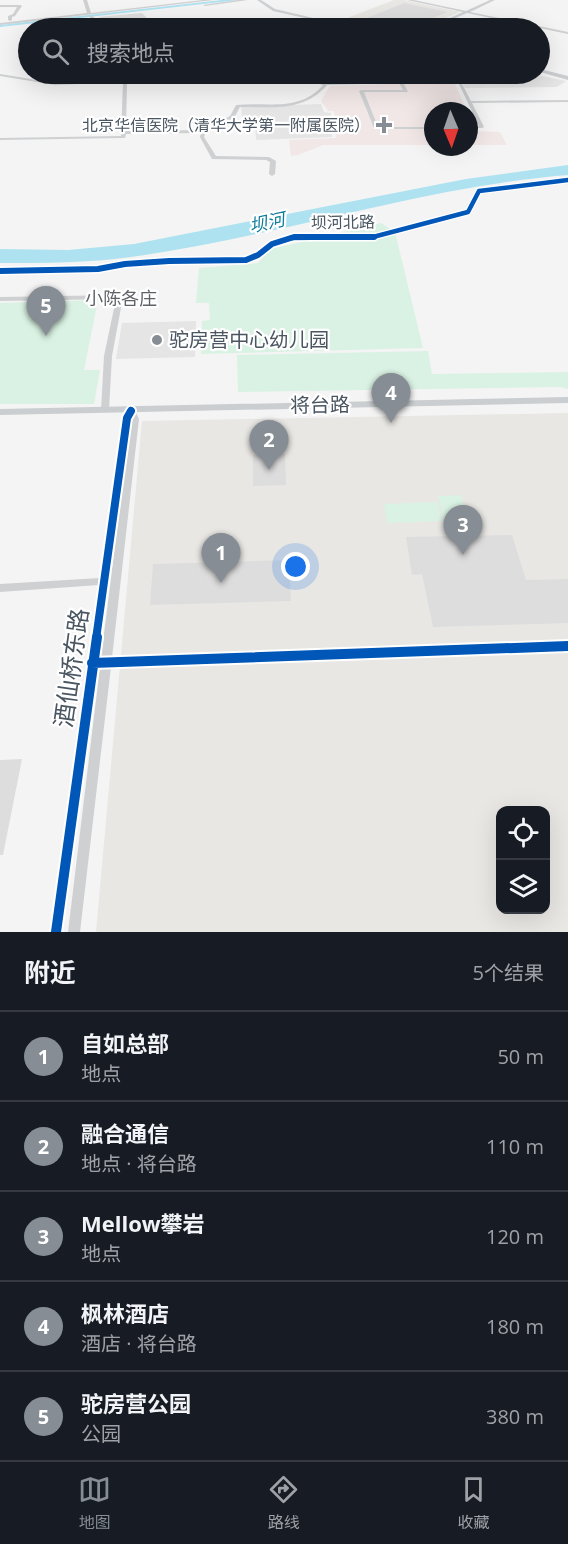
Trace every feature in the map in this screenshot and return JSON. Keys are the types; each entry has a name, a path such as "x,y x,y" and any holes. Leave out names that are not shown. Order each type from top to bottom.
{"main road":[{"path":"550,74 568,78"},
{"name":"将台路","path":"0,412 568,400"}],"street":[{"path":"85,0 89,13"},
{"path":"40,18 212,0"},
{"path":"92,18 91,17 246,0"},
{"path":"259,0 269,8 310,18"},
{"path":"410,0 495,18"},
{"path":"453,18 493,0"},
{"path":"0,6 20,6 14,15 10,16 11,21"},
{"path":"0,22 18,20"},
{"path":"550,29 568,33"},
{"path":"0,75 18,78"},
{"path":"0,139 123,137 125,84"},
{"path":"124,133 204,131 232,117 238,106 297,104 311,100 320,94 326,84"},
{"path":"402,84 406,91 361,91 376,128 424,128"},
{"path":"460,84 469,102 568,101"},
{"path":"204,131 202,137 214,158 267,158 273,161 272,174"},
{"path":"0,299 120,297 108,356 105,410"},
{"name":"酒仙桥东路","path":"56,932 103,581 127,418 131,410"},
{"name":"酒仙桥东路","path":"74,932 135,419 131,410"},
{"path":"0,588 103,581"},
{"path":"92,663 568,646"}],"shaded area":[{"path":"394,0 460,12 446,18 347,18"},
{"path":"550,78 566,81 557,87 465,88 463,84 550,84"},
{"name":"北京华信医院（清华大学第一附属医院）","path":"455,84 463,102 424,102 424,145 323,145 291,156 289,140 336,138 334,111 328,111 321,101 330,86"},
{"path":"321,104 324,112 331,113 332,137 256,140 255,126 243,126 241,107"},
{"path":"478,131 500,132 507,145 478,145"},
{"name":"驼房营中心幼儿园","path":"196,321 195,357 116,359 122,323"},
{"path":"568,413 568,932 96,932 142,421"}],"green space":[{"path":"381,223 395,232 423,348 201,354 202,321 210,320 209,303 196,303 199,268 258,263 271,249"},
{"path":"98,300 84,370 100,370 94,404 0,404 0,303"},
{"path":"428,351 432,374 568,372 568,389 560,387 238,392 237,355"},
{"path":"461,495 468,522 444,522 438,496"},
{"path":"437,502 442,521 387,523 384,504"}],"water":[{"path":"222,0 238,0 79,18 62,18"},
{"path":"18,23 18,25 0,27 0,25"},
{"name":"坝河","path":"568,165 568,175 458,190 186,248 99,260 0,263 0,249 68,250 134,244 466,179"}],"building":[{"path":"404,3 447,12 434,18 367,18"},
{"path":"142,13 147,18 101,18 98,17"},
{"path":"285,454 286,485 253,486 253,455"},
{"path":"512,535 526,580 568,579 568,623 433,627 422,574 412,575 406,537"},
{"path":"289,560 291,601 150,605 153,564"},
{"path":"22,759 3,855 0,855 0,760"}],"cycle path":[{"name":"坝河北路","path":"0,271 98,269 125,264 169,261 246,260 258,255 272,244 294,237 373,237 468,212 479,191 568,180"},
{"path":"56,932 127,418 131,410"},
{"path":"92,663 568,646"}],"place":[{"name":"北京华信医院（清华大学第一附属医院）","path":"384,125"},
{"name":"驼房营公园","path":"46,336"},
{"name":"驼房营中心幼儿园","path":"157,340"},
{"name":"枫林酒店","path":"391,423"},
{"name":"融合通信","path":"269,470"},
{"name":"Mellow攀岩","path":"463,555"},
{"name":"自如总部","path":"221,583"}],"district":[{"name":"小陈各庄","path":"121,299"}]}
